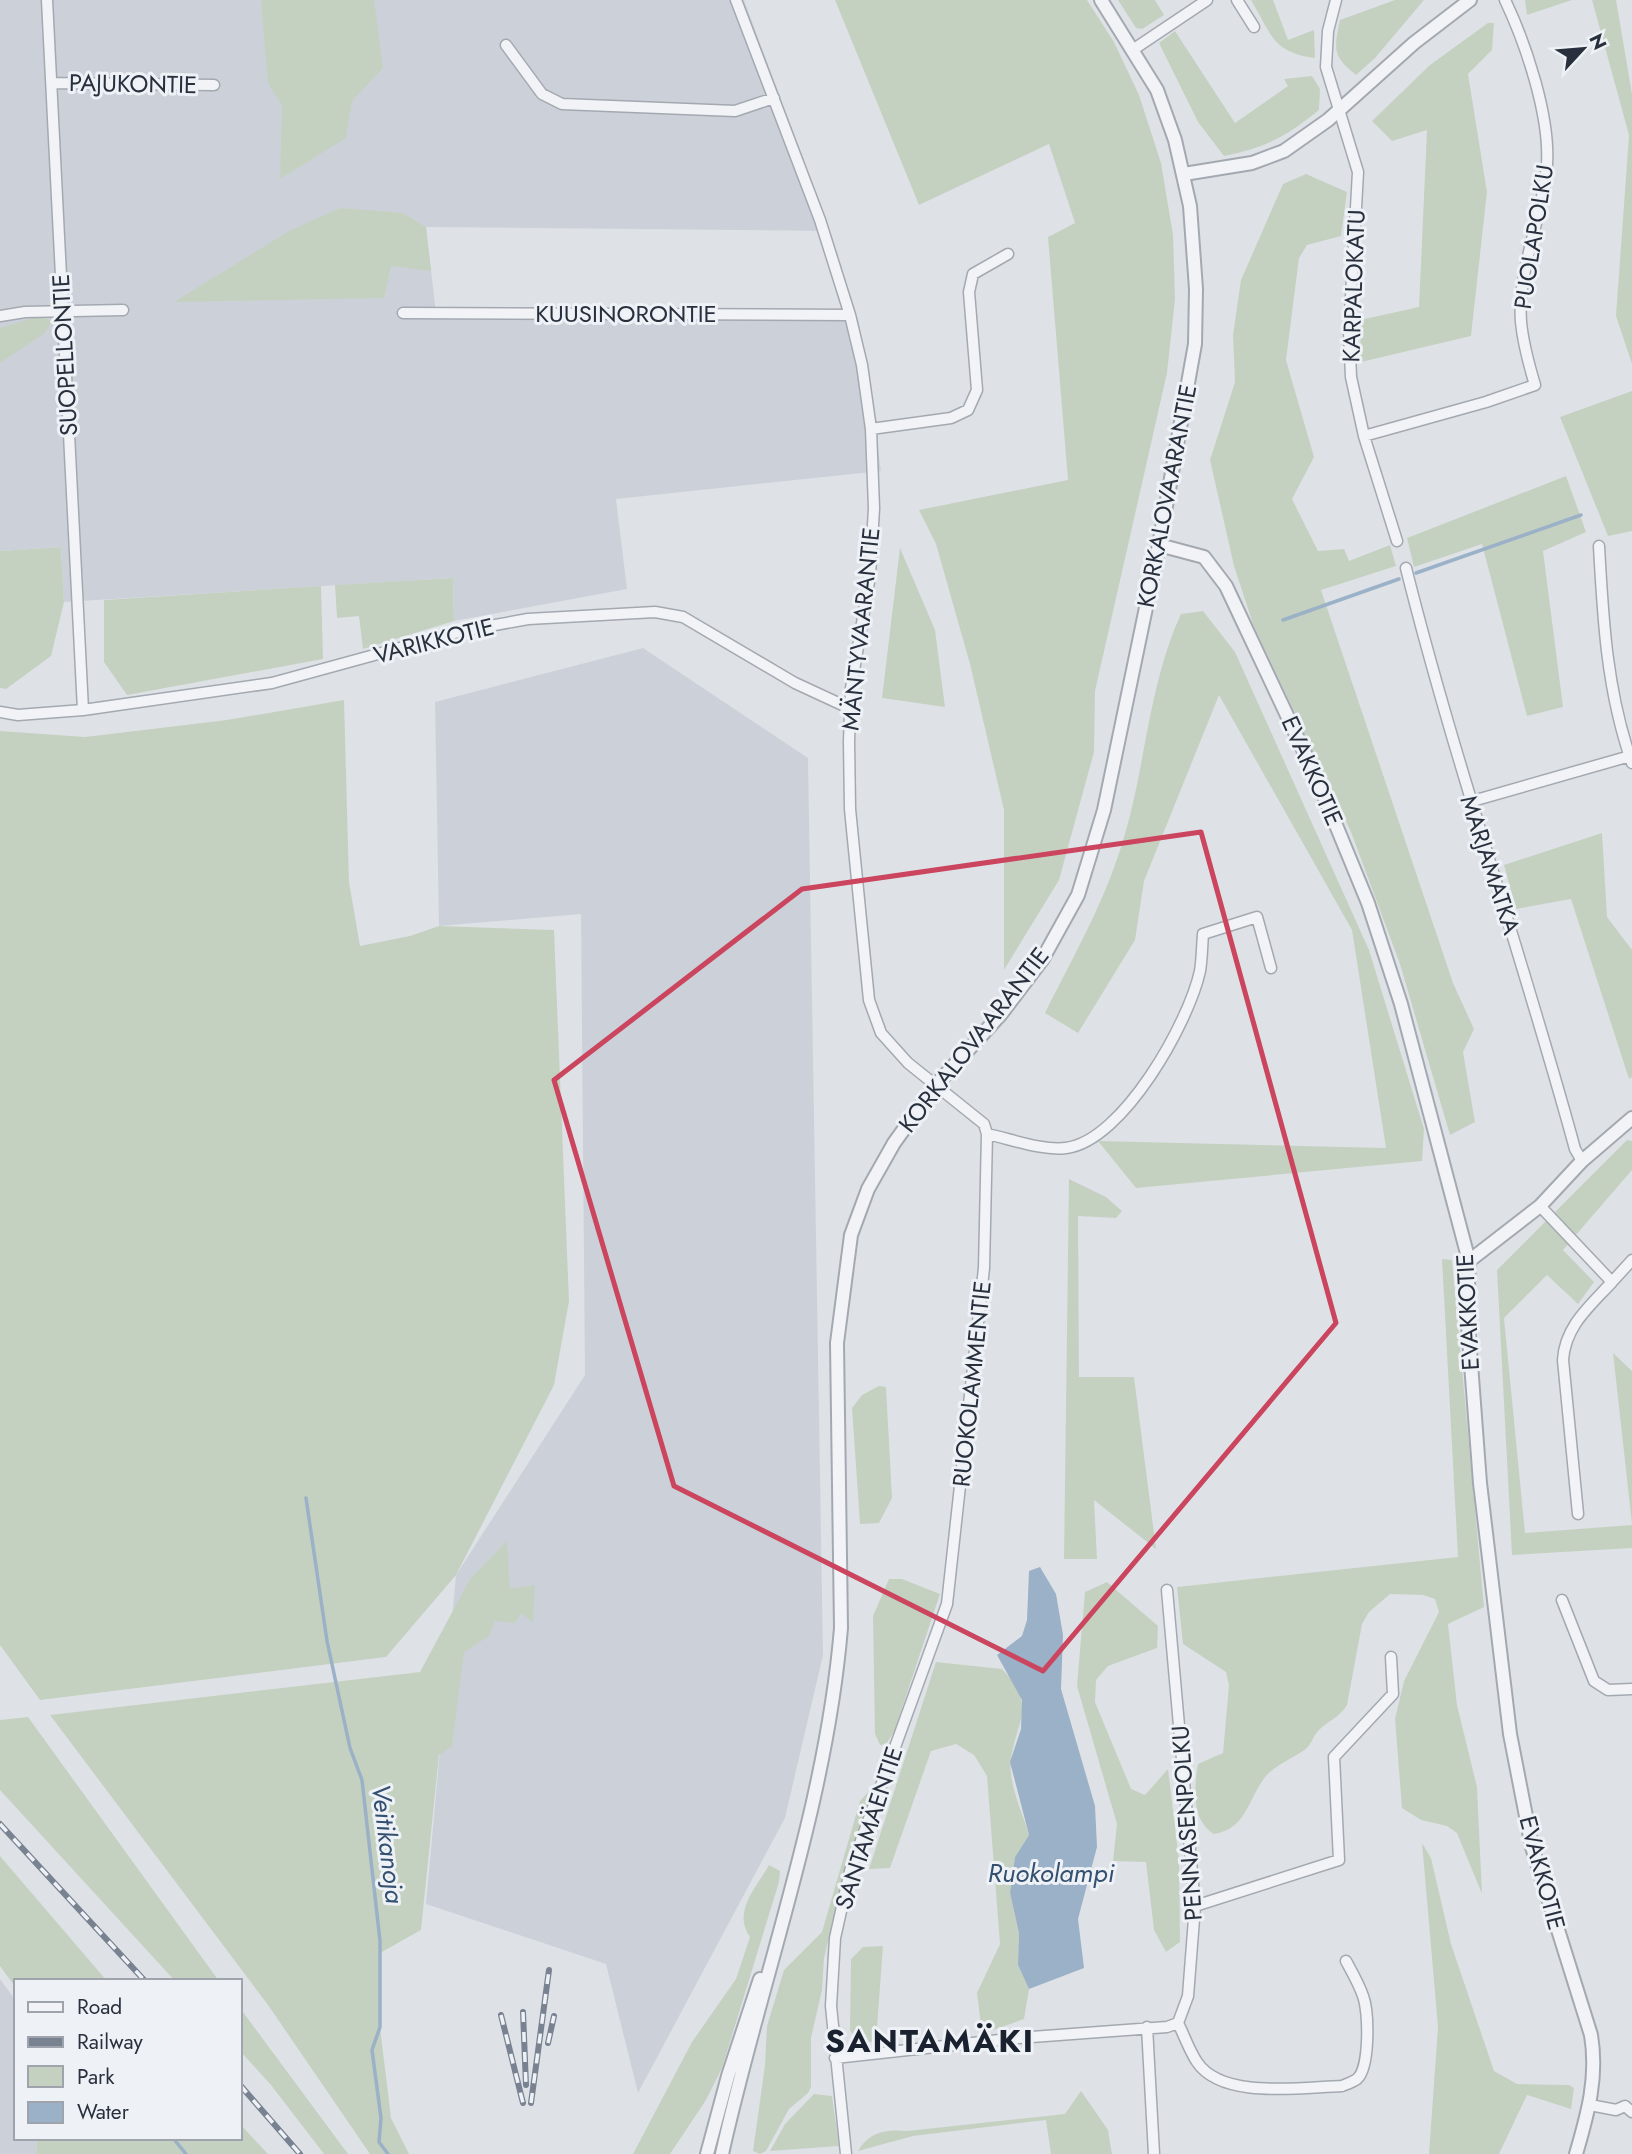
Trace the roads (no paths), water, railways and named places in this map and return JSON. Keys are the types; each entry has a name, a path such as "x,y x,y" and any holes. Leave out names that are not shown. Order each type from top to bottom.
{"street":[{"name":"SUOPELLONTIE","path":"47,0 83,710"},
{"name":"MÄNTYVAARANTIE","path":"736,0 820,220 850,315 862,365 871,429 874,508 870,576 849,708 850,809 869,1000 881,1033 908,1063 935,1086 961,1102 984,1124 987,1133"},
{"name":"KORKALOVAARANTIE","path":"722,2154 823,1765 837,1673 841,1628 837,1343 851,1235 868,1189 894,1143 935,1086 1001,1014 1034,971 1078,895 1104,810 1159,545 1195,344 1193,247 1184,174 1157,90 1134,49 1101,0"},
{"path":"1134,49 1207,0"},
{"path":"1237,0 1254,27"},
{"name":"KARPALOKATU","path":"1336,0 1328,31 1326,68 1358,172 1349,358 1364,436 1397,541"},
{"path":"1184,174 1252,163 1284,151 1339,111 1414,43 1470,0"},
{"name":"PUOLAPOLKU","path":"1364,436 1486,402 1535,385 1521,321 1523,290 1546,174 1546,139 1536,90 1505,0"},
{"path":"506,45 542,94 562,104 735,111 774,98"},
{"name":"PAJUKONTIE","path":"52,83 214,85"},
{"path":"871,429 951,418 968,410 977,390 969,292 973,274 1008,254"},
{"path":"0,316 123,310"},
{"name":"KUUSINORONTIE","path":"403,313 850,315"},
{"name":"EVAKKOTIE","path":"1159,545 1204,557 1226,586 1317,779 1368,903 1401,1004 1469,1261 1468,1311 1480,1482 1510,1734 1532,1847 1591,2035 1595,2062 1590,2105 1576,2154"},
{"path":"1469,802 1631,759 1612,692 1605,653 1599,546"},
{"name":"MARJAMATKA","path":"1406,568 1432,675 1469,802 1538,1018 1575,1149 1582,1161"},
{"name":"VARIKKOTIE","path":"0,712 18,715 83,710 272,683 462,631 528,619 655,612 683,617 795,683 849,708"},
{"path":"987,1133 1066,1148 1088,1139 1122,1115 1152,1074 1188,1006 1200,971 1203,934 1257,917 1271,968"},
{"path":"1469,1261 1540,1206 1582,1161 1632,1118"},
{"name":"RUOKOLAMMENTIE","path":"937,1633 947,1604 952,1571 984,1268 987,1133"},
{"path":"1540,1206 1612,1282"},
{"path":"1578,1514 1563,1360 1564,1342 1572,1327 1632,1260"},
{"name":"PENNASENPOLKU","path":"1167,1590 1195,1906 1188,1996 1178,2023"},
{"path":"1562,1601 1594,1681 1608,1690 1632,1689"},
{"name":"SANTAMÄENTIE","path":"846,2154 831,2006 835,1938 846,1885 937,1633"},
{"path":"1195,1906 1339,1860 1334,1757 1393,1694 1391,1657"},
{"name":"KORKALOVAARANTIE","path":"707,2154 728,2076 769,1950 779,1934"},
{"path":"835,2058 1167,2027 1178,2023 1198,2063 1212,2077 1253,2088 1342,2085 1360,2077 1367,2033 1364,1998 1346,1961"},
{"path":"1147,2027 1154,2154"},
{"path":"1590,2105 1615,2110 1630,2106"}],"water":[{"name":"Ruokolampi","path":"1040,1567 1056,1594 1063,1635 1061,1689 1095,1806 1097,1847 1078,1919 1084,1968 1029,1989 1018,1965 1019,1933 1010,1893 1015,1857 1029,1835 1010,1762 1021,1729 1022,1700 997,1655 1022,1636 1027,1620 1029,1571"}],"waterway":[{"path":"1416,573 1581,515"},
{"path":"1283,620 1399,579"},
{"name":"Veitikanoja","path":"306,1498 327,1641 350,1748 362,1780 380,1941 380,2027 372,2050 381,2118 379,2142 388,2154"},
{"path":"175,2140 186,2154"}],"railway":[{"path":"0,1824 143,1979"},
{"path":"531,2103 549,1970"},
{"path":"523,2012 526,2085"},
{"path":"501,2015 523,2103"},
{"path":"548,2043 554,2016"},
{"path":"242,2087 300,2154"}],"district":[{"name":"SANTAMÄKI","path":"930,2041"}]}
